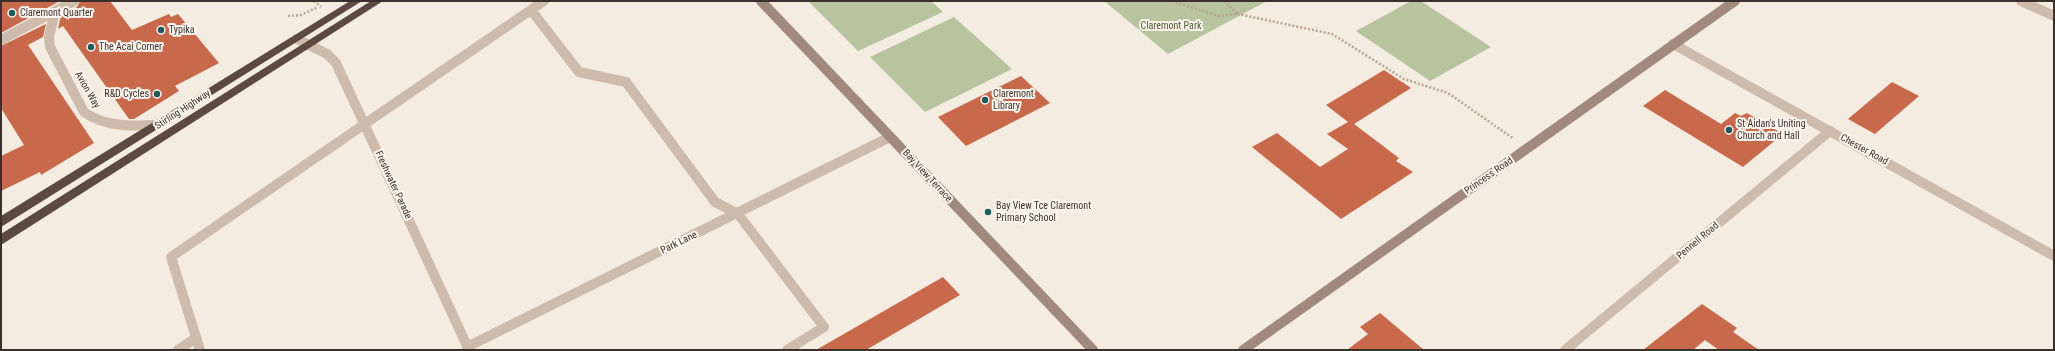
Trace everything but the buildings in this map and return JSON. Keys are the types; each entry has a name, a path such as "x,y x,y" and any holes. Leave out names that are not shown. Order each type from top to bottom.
{"highway":[{"name":"Stirling Highway","path":"1,222 357,1"},
{"name":"Stirling Highway","path":"1,240 378,1"}],"street":[{"path":"1,40 56,12 74,1"},
{"path":"200,350 171,258 544,1"},
{"name":"Bay View Terrace","path":"761,1 1093,350"},
{"name":"Princess Road","path":"1243,350 1735,1"},
{"path":"2021,1 2054,16"},
{"path":"531,10 580,72 626,82 715,202 738,214 824,327 787,350"},
{"name":"Avion Way","path":"56,12 49,37 50,47 84,112 91,118 102,122 125,125 155,125"},
{"name":"Freshwater Parade","path":"297,39 327,54 336,63 468,348"},
{"name":"Chester Road","path":"1673,44 2054,256"},
{"name":"Pennell Road","path":"1565,350 1830,131"},
{"name":"Park Lane","path":"468,348 890,137"},
{"path":"178,350 196,338"}],"path":[{"path":"314,1 320,6"},
{"path":"1172,1 1218,16 1238,14 1332,34 1404,79 1448,93 1527,149"},
{"path":"1224,1 1238,14"},
{"path":"288,16 301,15 325,4"}],"green space":[{"path":"808,1 931,1 943,12 858,51"},
{"name":"Claremont Park","path":"1104,1 1267,1 1168,54"},
{"path":"1411,1 1421,1 1491,47 1430,81 1356,31"},
{"path":"954,17 1012,69 925,112 870,57"}],"place":[{"name":"Claremont Quarter","path":"12,13"},
{"name":"Typika","path":"161,30"},
{"name":"The Acai Corner","path":"91,47"},
{"name":"R&D Cycles","path":"157,94"},
{"name":"Claremont Library","path":"985,100"},
{"name":"St Aidan's Uniting Church and Hall","path":"1729,130"},
{"name":"Bay View Tce Claremont Primary School","path":"988,212"}]}
